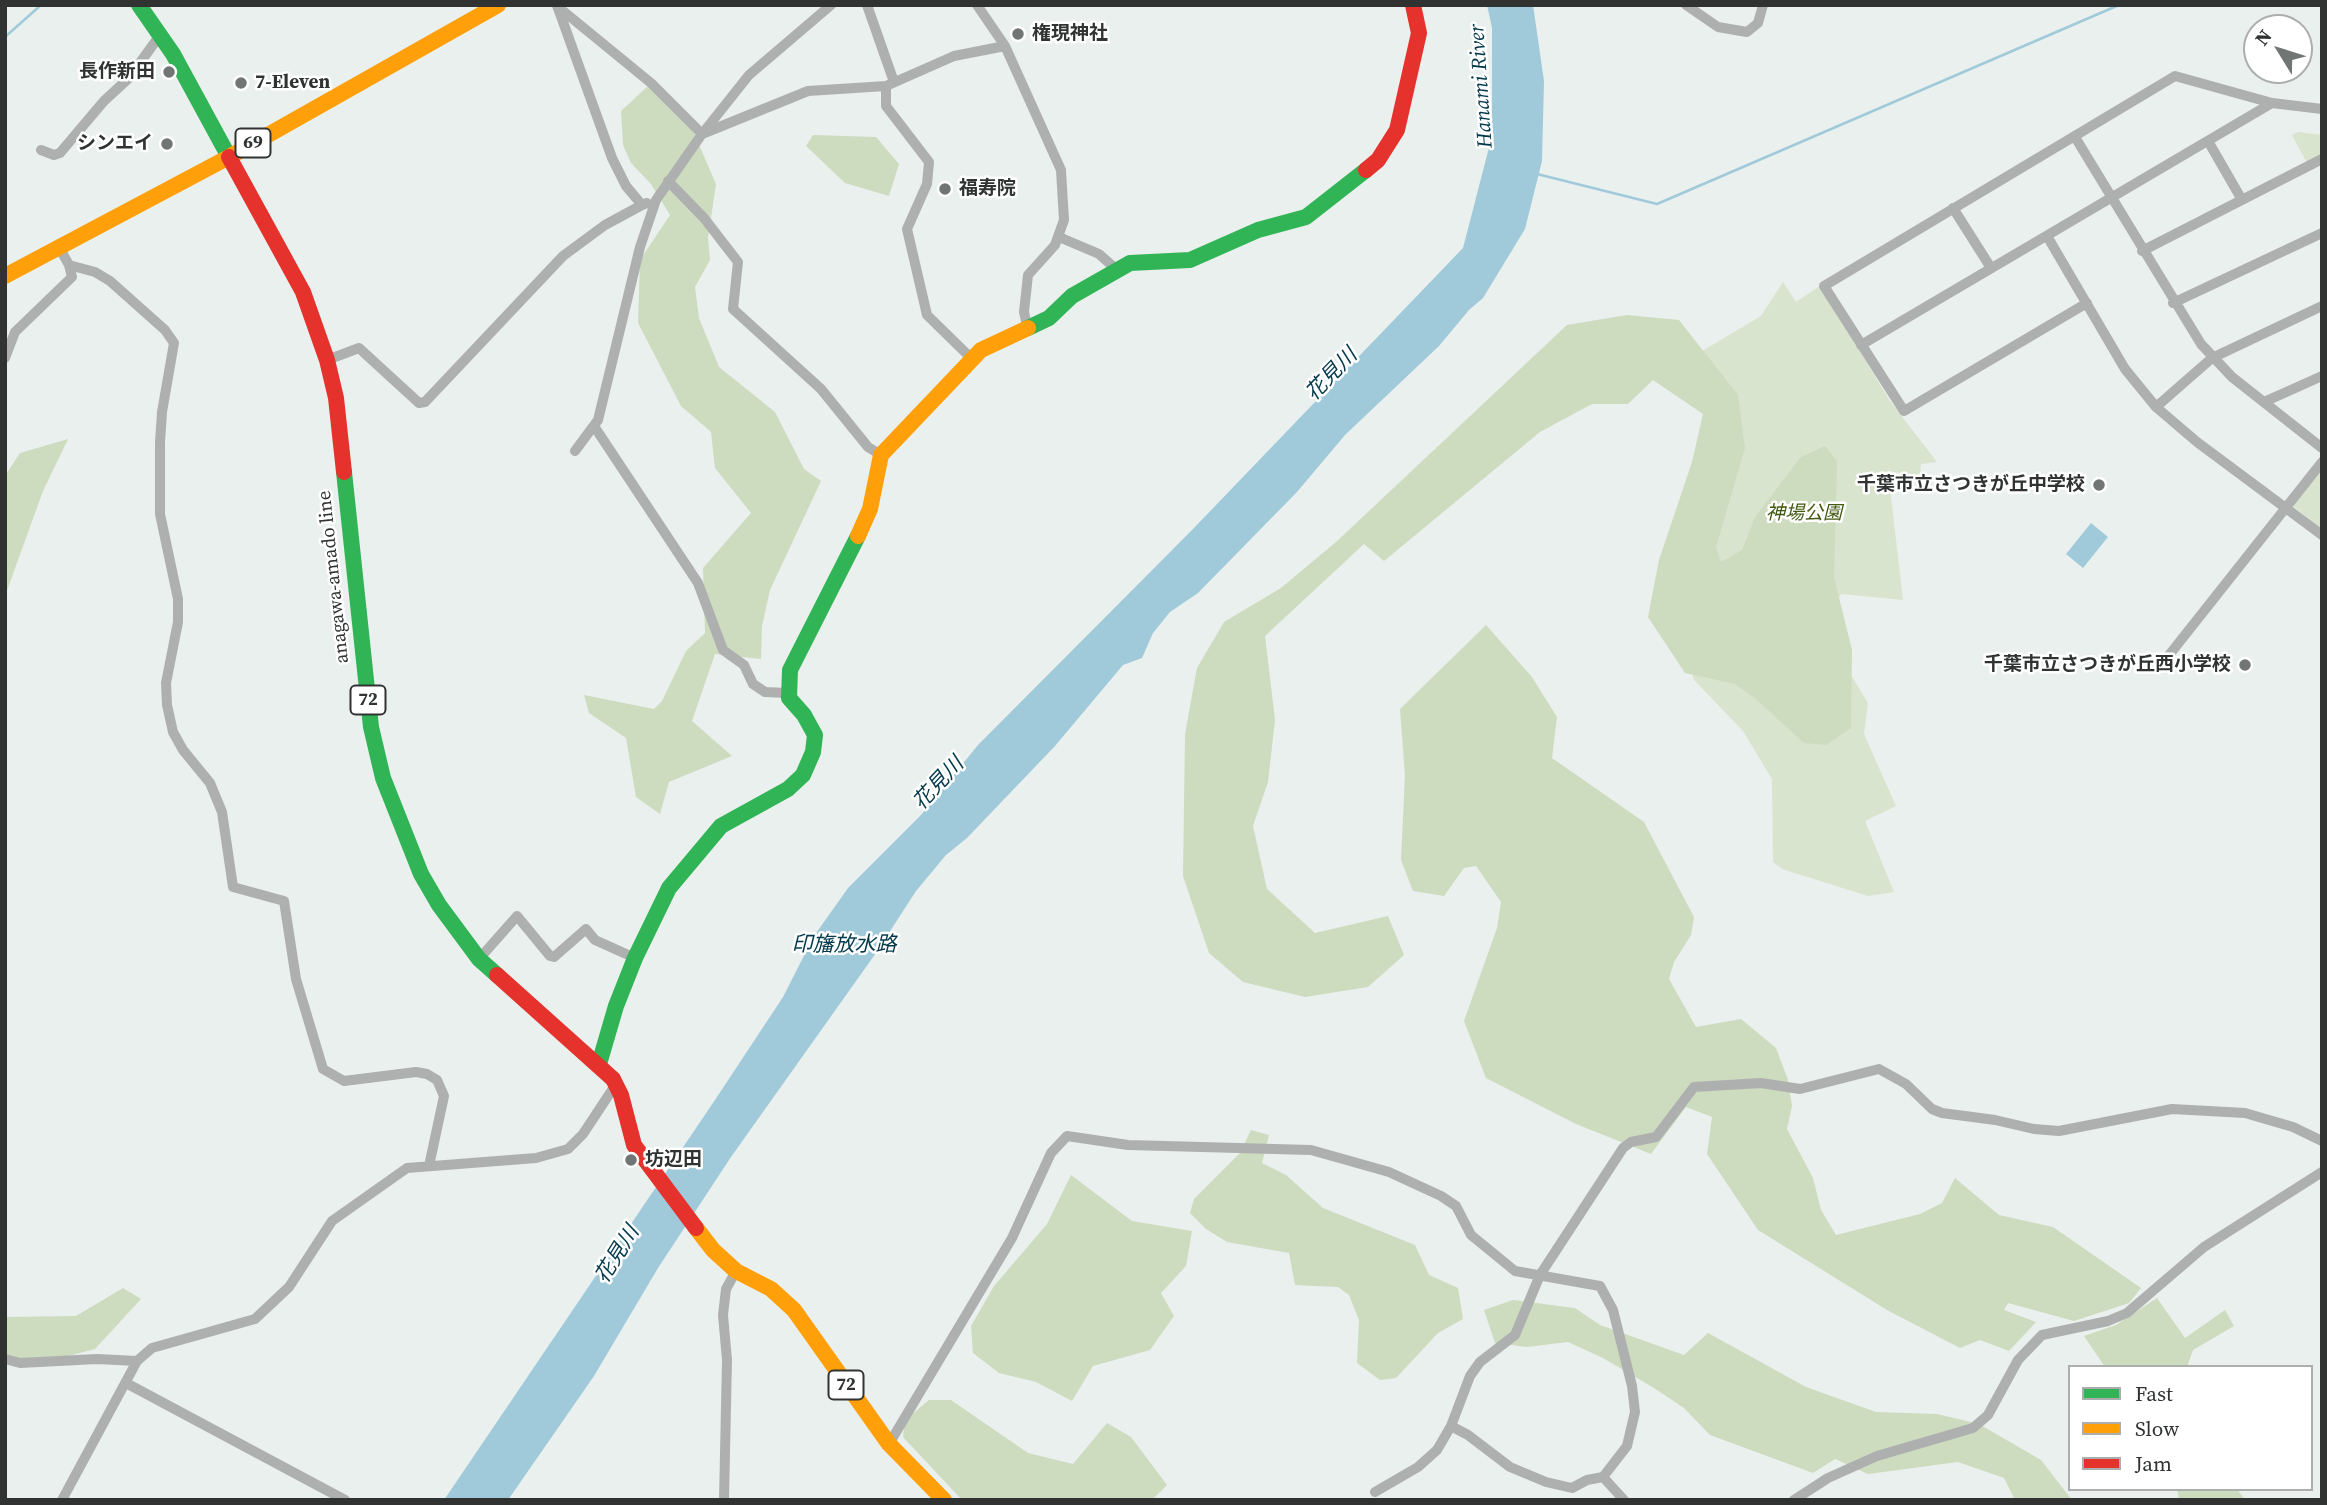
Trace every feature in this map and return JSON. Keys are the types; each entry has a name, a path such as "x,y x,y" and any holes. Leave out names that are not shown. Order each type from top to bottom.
{"main road":[{"name":"anagawa-amado line","path":"139,5 160,35 298,282 327,360 336,398 368,706 377,758 397,820 421,874 439,905 479,959 528,1006 599,1065 616,1084 629,1134 653,1172 723,1261 736,1271"},
{"name":"69","path":"5,276 229,157 498,5"},
{"path":"599,1065 616,1006 635,958 669,888 701,846 721,826 788,789 803,775 813,752 815,735 787,693 790,670 870,509 881,455 971,358 1027,326 1049,318 1073,296 1117,270 1142,260 1190,260 1258,230 1306,216 1322,207 1378,160 1397,130 1405,100 1419,33 1413,5"},
{"name":"72","path":"736,1271 771,1289 794,1310 889,1444 944,1500"}],"street":[{"path":"557,5 651,83 702,134"},
{"path":"557,5 612,158 626,186 642,205"},
{"path":"575,451 594,426 612,369 640,247 656,200 702,134 749,75 831,5"},
{"path":"867,5 890,84 886,106 929,162 927,184 907,229 927,315 971,358"},
{"path":"976,5 1005,46 1061,170 1064,220 1059,237 1028,275 1024,312 1027,326"},
{"path":"1686,5 1718,27 1747,32 1758,23 1763,5"},
{"path":"41,150 54,155 61,153 104,101 123,85 160,35"},
{"path":"702,134 808,92 890,84 954,56 1005,46"},
{"path":"2087,303 1904,411 1824,286 2175,76 2272,103 2322,109"},
{"path":"1861,345 2272,103"},
{"path":"2075,137 2173,303 2212,358 2322,448"},
{"path":"2208,141 2242,200"},
{"path":"2142,251 2322,159"},
{"path":"668,181 704,218 738,262 733,309 821,389 868,447 881,455"},
{"path":"327,360 359,348 419,403 425,402 563,256 605,225 656,200"},
{"path":"1953,208 1991,268"},
{"path":"2173,303 2322,233"},
{"path":"2047,236 2125,369 2156,407 2197,442 2287,506 2322,535"},
{"path":"1059,237 1099,254 1117,270"},
{"path":"5,358 15,332 72,277 59,247"},
{"path":"69,265 95,272 110,281 165,330 174,342 162,412 160,442 160,514 177,599 178,622 166,683 167,705 173,732 183,750 210,783 222,812 233,887 284,901 296,979 323,1069 344,1081 416,1072 437,1080 444,1096 429,1166"},
{"path":"2156,407 2212,358 2322,306"},
{"path":"2264,402 2322,376"},
{"path":"594,426 698,583 723,650 744,665 753,684 765,692 787,693"},
{"path":"2162,664 2322,462"},
{"path":"479,959 517,916 550,956 554,957 586,929 595,940 635,958"},
{"path":"1375,1492 1418,1467 1437,1450 1451,1426 1470,1376 1480,1362 1515,1335 1539,1275 1623,1148 1631,1142 1656,1137 1694,1087 1761,1083 1800,1089 1879,1069 1906,1084 1932,1109 1942,1113 1995,1120 2034,1129 2059,1131 2172,1109 2245,1113 2294,1127 2322,1141"},
{"path":"62,1500 137,1361 152,1348 256,1319 289,1287 332,1221 407,1168 477,1165 554,1155 568,1149 583,1134 616,1084"},
{"path":"889,1444 1012,1238 1052,1153 1067,1136 1128,1145 1311,1150 1389,1172 1441,1196 1456,1206 1471,1236 1515,1271 1600,1286 1613,1310 1632,1386 1635,1412 1627,1446 1603,1477 1587,1479 1572,1488 1546,1482 1510,1467 1468,1435 1451,1426"},
{"path":"1794,1500 1828,1478 1877,1456 1973,1428 1988,1415 2018,1360 2042,1335 2108,1321 2127,1313 2204,1247 2322,1172"},
{"path":"724,1500 727,1360 723,1315 726,1289 736,1271"},
{"path":"5,1359 20,1363 97,1359 137,1361"},
{"path":"126,1383 345,1500"},
{"path":"1603,1477 1624,1500"}],"green space":[{"path":"648,86 694,133 716,184 708,238 710,260 695,287 699,318 719,367 775,412 804,469 821,481 770,590 762,626 761,659 715,654 692,721 732,756 669,782 660,814 636,797 626,738 589,713 584,695 654,709 662,701 686,651 705,633 703,568 751,513 715,468 711,432 681,406 638,323 640,260 670,215 651,184 631,163 623,145 621,111"},
{"path":"2298,132 2322,135 2322,155 2307,163 2292,135"},
{"path":"813,135 876,137 899,164 889,196 845,183 806,146"},
{"name":"神場公園","path":"1783,282 1796,302 1820,286 1890,401 1937,462 1921,464 1920,476 1888,471 1903,600 1841,594 1822,627 1868,703 1864,734 1896,806 1865,821 1894,892 1868,896 1782,869 1773,862 1772,779 1743,731 1694,680 1679,630 1733,456 1687,360 1761,316"},
{"path":"1627,315 1679,320 1738,395 1745,448 1716,547 1721,562 1742,550 1755,517 1801,457 1825,446 1837,461 1834,577 1852,650 1851,728 1826,745 1804,743 1755,698 1735,684 1685,673 1648,617 1659,560 1692,462 1703,414 1653,380 1628,404 1592,404 1540,432 1384,561 1364,544 1265,636 1275,720 1268,782 1253,826 1267,889 1315,933 1388,916 1404,955 1368,987 1305,997 1243,982 1209,953 1183,876 1185,734 1197,668 1224,622 1281,588 1336,542 1567,325"},
{"path":"68,439 43,491 5,596 5,476 20,453"},
{"path":"2322,468 2322,529 2294,507 2294,503"},
{"path":"1486,625 1532,677 1557,717 1552,758 1644,822 1694,917 1691,935 1674,962 1669,979 1696,1027 1741,1019 1776,1048 1788,1080 1792,1106 1787,1129 1813,1178 1821,1210 1836,1235 1920,1214 1942,1203 1955,1178 1999,1215 2053,1227 2141,1288 2129,1303 2074,1321 2008,1303 2004,1310 2036,1322 2009,1351 1980,1340 1960,1348 1887,1310 1758,1230 1707,1154 1712,1117 1686,1107 1651,1154 1576,1124 1486,1078 1464,1021 1497,928 1501,902 1476,866 1464,868 1444,896 1413,891 1401,860 1405,775 1400,709"},
{"path":"1251,1130 1269,1135 1262,1163 1286,1175 1323,1208 1415,1245 1429,1275 1458,1288 1463,1319 1438,1333 1396,1378 1380,1380 1357,1363 1359,1320 1349,1295 1338,1287 1295,1285 1289,1253 1227,1242 1206,1229 1190,1213 1194,1199 1240,1153"},
{"path":"1071,1175 1132,1221 1192,1231 1186,1266 1161,1293 1174,1316 1150,1350 1093,1366 1072,1401 1036,1382 999,1373 973,1353 971,1326 994,1286 1047,1224"},
{"path":"123,1288 141,1299 95,1349 45,1362 5,1357 5,1317 76,1316"},
{"path":"2157,1298 2185,1338 2225,1310 2234,1326 2193,1350 2188,1365 2104,1365 2084,1336 2116,1325"},
{"path":"1513,1300 1575,1308 1600,1325 1684,1355 1708,1333 1806,1387 1876,1412 1937,1414 1979,1424 2041,1460 2072,1500 2015,1500 2004,1478 1958,1462 1868,1474 1835,1459 1813,1473 1710,1435 1684,1408 1654,1388 1603,1358 1568,1342 1527,1347 1495,1343 1484,1310"},
{"path":"929,1400 951,1400 1028,1453 1073,1464 1107,1423 1131,1437 1167,1485 1152,1500 962,1500 903,1437 905,1420"},
{"path":"2177,1491 2238,1491 2245,1500 2179,1500"}],"water":[{"name":"印旛放水路","path":"1487,5 1533,5 1544,81 1542,161 1525,229 1483,298 1469,310 1439,346 1345,435 1297,492 1198,593 1170,612 1153,633 1142,658 1123,665 1055,746 967,838 946,855 916,891 876,953 731,1157 658,1268 594,1376 508,1500 444,1500 783,997 814,936 848,888 921,815 978,745 1192,530 1463,248 1492,136 1492,28"},
{"path":"2091,523 2108,537 2083,568 2066,554"}],"waterway":[{"path":"5,37 41,5"},
{"path":"1537,174 1657,204 2119,5"}],"traffic: fast":[{"path":"139,5 173,54 229,157"},
{"path":"1028,328 1049,318 1072,296 1130,263 1190,260 1258,230 1306,217 1366,170"},
{"path":"344,472 371,727 383,778 421,874 439,905 479,959 497,975"},
{"path":"599,1064 616,1006 635,958 669,888 721,826 788,789 803,775 813,752 815,735 804,715 789,698 790,670 858,536"}],"traffic: slow":[{"path":"5,276 229,157 498,5"},
{"path":"858,536 870,509 881,455 981,350 1028,328"},
{"path":"696,1228 713,1250 736,1271 771,1289 794,1310 889,1444 944,1500"}],"traffic: jam":[{"path":"1366,170 1378,160 1397,130 1419,33 1413,5"},
{"path":"229,157 303,292 327,360 336,398 344,472"},
{"path":"497,975 613,1079 621,1095 634,1145 696,1228"}],"place":[{"name":"権現神社","path":"1018,34"},
{"name":"長作新田","path":"169,72"},
{"name":"7-Eleven","path":"241,83"},
{"name":"シンエイ","path":"167,144"},
{"name":"福寿院","path":"945,189"},
{"name":"千葉市立さつきが丘中学校","path":"2099,485"},
{"name":"千葉市立さつきが丘西小学校","path":"2245,665"},
{"name":"坊辺田","path":"631,1160"}],"water label":[{"name":"Hanami River","path":"1482,86"},
{"name":"花見川","path":"1332,375"},
{"name":"花見川","path":"939,784"},
{"name":"花見川","path":"618,1255"}]}
